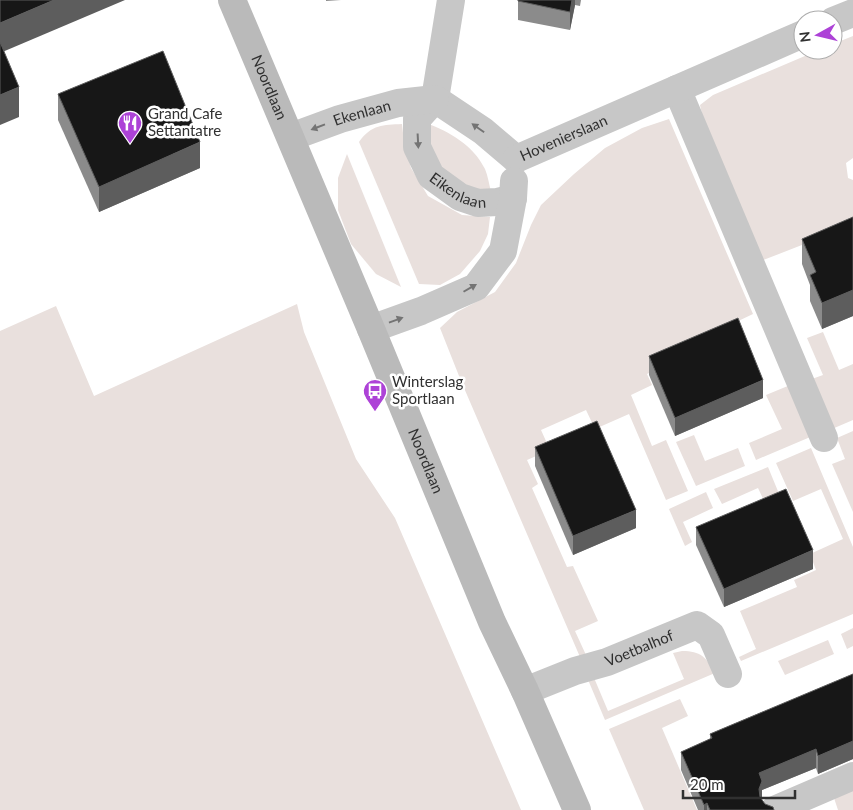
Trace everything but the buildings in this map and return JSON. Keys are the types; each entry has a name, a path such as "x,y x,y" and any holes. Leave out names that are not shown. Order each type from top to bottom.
{"street":[{"name":"Noordlaan","path":"232,0 291,137 492,622 526,690 577,810"},
{"path":"451,0 435,99 483,130 516,159"},
{"name":"Hovenierslaan","path":"371,329 421,311 476,287 503,251 513,198 516,159 793,38"},
{"path":"677,89 824,438"},
{"name":"Ekenlaan","path":"291,137 340,119 398,103 435,99"},
{"name":"Eikenlaan","path":"435,99 418,119 417,147 430,176 460,197 478,203 496,202 513,198"},
{"name":"Voetbalhof","path":"526,690 575,671 607,662 697,625 711,635 728,674"},
{"path":"774,810 853,776"}],"shaded area":[{"path":"853,36 853,158 846,163 848,178 853,180 853,225 761,261 707,136 700,105 713,95 795,60 843,60 843,40"},
{"path":"669,119 753,314 647,374 652,385 631,395 652,446 666,440 688,491 666,500 629,414 595,429 586,410 541,430 550,450 527,460 538,484 532,488 567,567 573,566 598,621 575,631 586,655 580,657 440,328 457,312 495,292 516,263 541,205 574,174 605,148 642,128"},
{"path":"426,123 460,140 474,153 485,169 491,192 473,190 449,179 430,158"},
{"path":"402,124 404,142 411,168 428,196 462,215 490,217 488,234 480,251 460,274 440,285 419,284 359,142 373,129 383,125"},
{"path":"347,154 401,287 376,274 351,244 338,210 338,178"},
{"path":"297,304 304,332 356,459 395,518 521,810 0,810 0,331 56,306 94,396"},
{"path":"823,332 839,370 853,364 853,420 832,429 809,380 823,375 807,338"},
{"path":"795,383 815,435 756,460 749,443 782,429 766,395"},
{"path":"853,431 853,512 832,464 845,459 837,438"},
{"path":"694,435 705,461 738,448 745,466 696,486 676,442"},
{"path":"811,448 853,547 853,614 741,661 739,657 756,649 740,611 797,587 794,580 816,570 810,554 843,539 821,489 793,501 776,463"},
{"path":"768,467 782,501 767,507 758,488 722,504 714,489"},
{"path":"706,492 713,508 683,522 692,542 685,546 669,509"},
{"path":"853,628 853,646 847,649 841,634"},
{"path":"828,640 834,654 785,675 778,661"},
{"path":"682,651 694,652 702,656 715,673 605,720 586,675 592,673 608,711 684,679 673,653"},
{"path":"680,699 688,716 662,728 697,810 644,810 609,729"},
{"path":"853,790 853,810 838,810 834,798"}],"place":[{"name":"Grand Cafe Settantatre","path":"130,144"},
{"name":"Winterslag Sportlaan","path":"375,412"}]}
